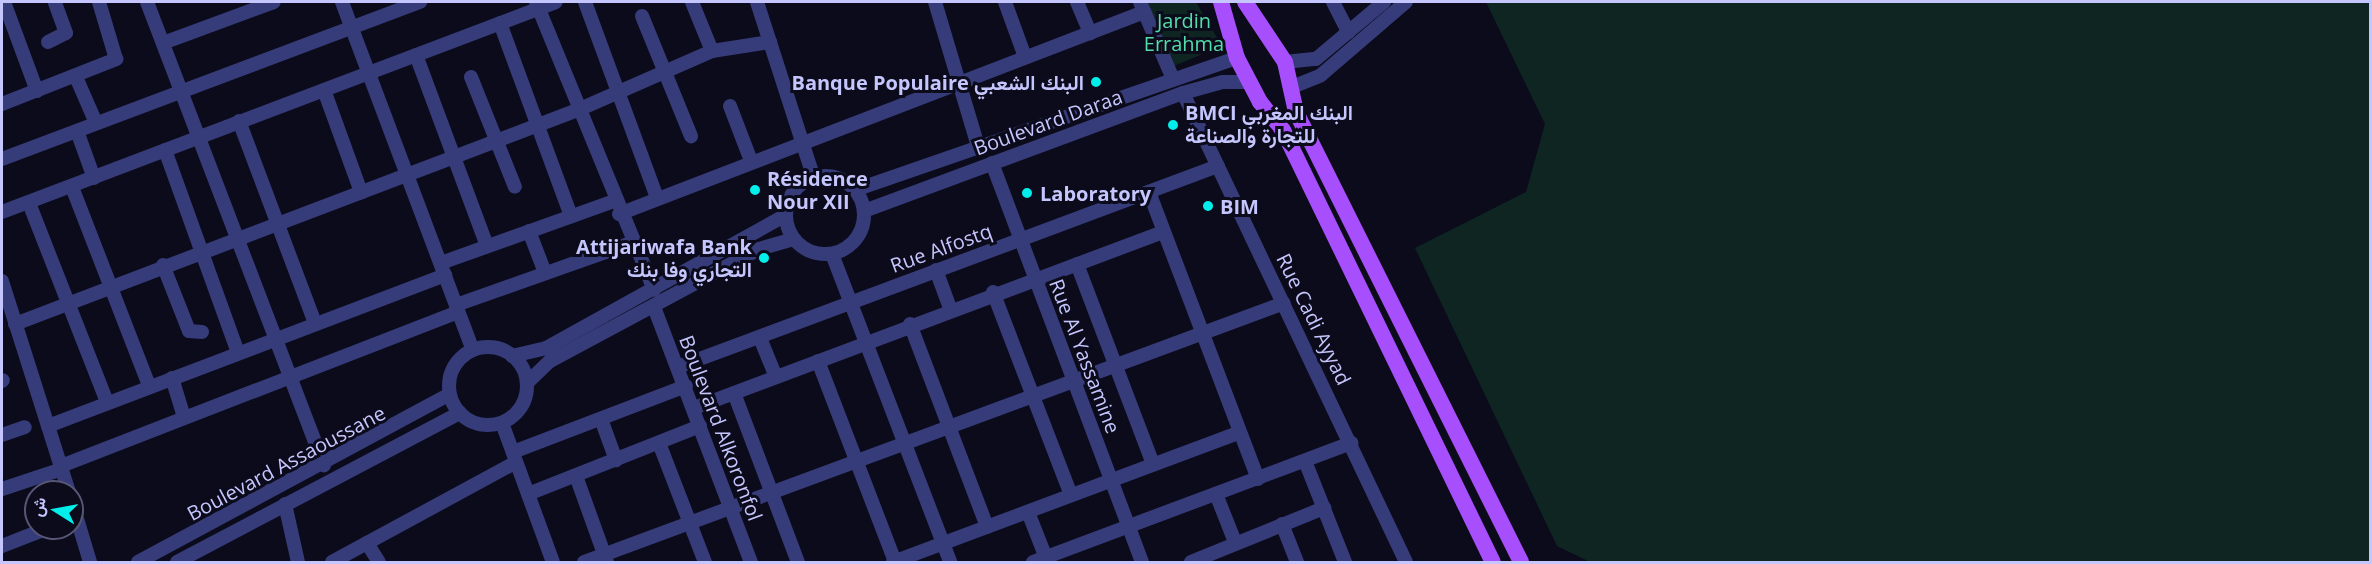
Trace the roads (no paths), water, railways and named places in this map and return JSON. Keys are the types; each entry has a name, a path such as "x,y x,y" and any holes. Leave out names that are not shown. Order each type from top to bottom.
{"main road":[{"path":"1221,2 1249,82 1269,111 1492,562"},
{"path":"1245,2 1266,38 1285,62 1293,95 1521,562"},
{"path":"1237,53 1248,38 1266,38"},
{"path":"1269,111 1283,114 1293,95"}],"street":[{"path":"4,2 37,91"},
{"path":"48,42 66,33 55,2"},
{"path":"3,101 76,77 117,56 99,2"},
{"path":"147,2 272,339 324,465"},
{"path":"163,43 274,2"},
{"path":"342,2 371,72 473,351"},
{"path":"2,159 420,2"},
{"path":"2,212 416,55 538,5 556,2"},
{"path":"585,2 657,198"},
{"path":"692,2 712,51"},
{"path":"757,2 814,178"},
{"path":"935,2 979,150"},
{"path":"1005,2 1025,57"},
{"path":"1077,2 1090,33"},
{"path":"1333,2 1348,32"},
{"path":"1285,62 1316,59 1384,2"},
{"path":"1293,95 1321,75 1406,2"},
{"path":"538,5 616,207 654,290"},
{"path":"48,426 238,353 443,269 487,246 571,216 657,198 1090,33 1142,7 1173,79"},
{"path":"642,16 691,136"},
{"path":"500,22 571,216"},
{"path":"15,324 108,285 274,222 361,192 408,171 580,110 712,51 770,42"},
{"name":"Boulevard Daraa","path":"855,190 979,150 1173,79 1237,53"},
{"path":"416,55 487,246"},
{"path":"76,77 96,123"},
{"path":"471,77 515,187"},
{"name":"Boulevard Daraa","path":"864,211 1183,93 1223,82 1249,82"},
{"path":"324,90 361,192"},
{"name":"Rue Cadi Ayyad","path":"1183,93 1406,562"},
{"path":"729,106 751,161"},
{"path":"239,121 274,222 314,321"},
{"path":"77,131 94,178"},
{"path":"165,150 238,353"},
{"name":"Rue Al Yassamine","path":"992,163 1142,562"},
{"name":"Rue Alfostq","path":"678,367 1218,166"},
{"path":"814,178 837,178 855,190 864,211 857,237 832,254 811,252 794,239 786,215 794,192 814,178"},
{"path":"72,187 149,386"},
{"path":"1149,192 1238,433 1258,479"},
{"path":"29,203 70,301 107,402"},
{"path":"512,356 546,348 786,215"},
{"path":"530,231 543,270"},
{"path":"694,408 863,344 950,308 1163,232"},
{"path":"527,382 512,356 494,348 473,351 455,366 450,394 460,413 484,425 502,423 521,407 527,382 543,366 759,249 794,239"},
{"path":"2,489 62,468 184,417 288,378 457,309 543,270 634,242"},
{"path":"832,254 863,344 950,562"},
{"path":"1077,264 1118,364 1154,464"},
{"path":"163,265 189,331 202,332"},
{"path":"936,270 950,308"},
{"path":"2,281 66,480"},
{"path":"993,292 1071,495"},
{"path":"584,562 606,559 773,493 1284,303"},
{"name":"Boulevard Alkoronfol","path":"654,307 686,386 751,562"},
{"path":"910,324 951,426 987,527"},
{"path":"760,338 776,377"},
{"path":"818,361 894,562 1238,433"},
{"path":"172,378 184,417"},
{"path":"332,562 515,457 601,418 686,386"},
{"path":"734,393 798,562"},
{"name":"Boulevard Assaoussane","path":"138,562 324,465 450,394"},
{"name":"Boulevard Assaoussane","path":"177,562 460,413"},
{"path":"601,418 616,460"},
{"path":"502,423 553,562"},
{"path":"528,494 700,426"},
{"path":"2,435 25,427"},
{"path":"659,443 705,562"},
{"path":"1028,512 1039,560 1351,443"},
{"path":"1305,461 1345,562"},
{"path":"576,476 606,559"},
{"path":"1216,494 1235,542"},
{"path":"285,504 298,562"},
{"path":"1191,562 1235,542 1324,508"},
{"path":"1282,524 1297,562"},
{"path":"2,546 24,537"},
{"path":"82,540 90,562"},
{"path":"367,543 379,562"}],"place":[{"name":"Banque Populaire البنك الشعبي","path":"1096,82"},
{"name":"BMCI البنك المغربي للتجارة والصناعة","path":"1173,125"},
{"name":"Résidence Nour XII","path":"755,190"},
{"name":"Laboratory","path":"1027,193"},
{"name":"BIM","path":"1208,206"},
{"name":"Attijariwafa Bank التجاري وفا بنك","path":"764,258"}],"park label":[{"name":"Jardin Errahma","path":"1184,32"}]}
